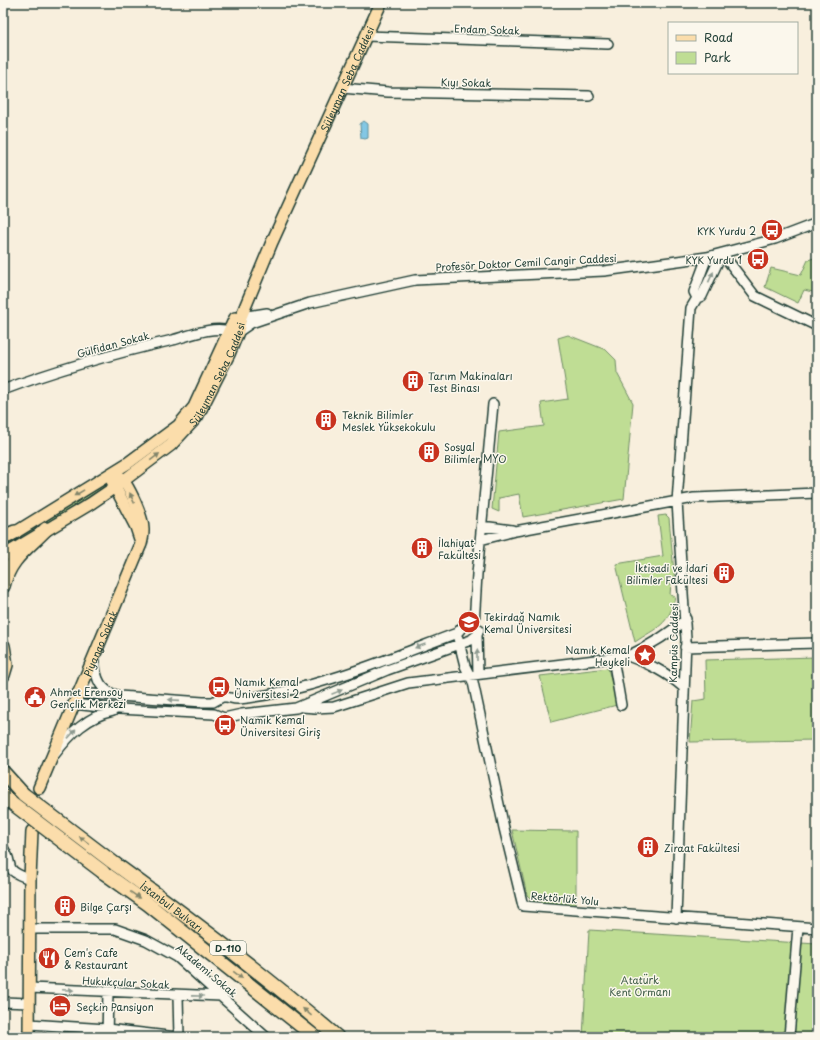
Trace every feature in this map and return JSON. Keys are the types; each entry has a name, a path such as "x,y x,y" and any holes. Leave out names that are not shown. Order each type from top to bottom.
{"highway":[{"path":"3,586 10,566 16,557 46,529"},
{"path":"3,646 6,664 3,675"},
{"path":"3,772 23,794"},
{"name":"İstanbul Bulvarı","path":"3,779 235,953 337,1037"},
{"name":"İstanbul Bulvarı","path":"6,799 148,904 315,1037"}],"main road":[{"name":"Süleyman Seba Caddesi","path":"3,556 90,504 119,484 171,445 197,417 218,377 238,318 381,3"},
{"name":"Süleyman Seba Caddesi","path":"3,540 9,534 113,473 166,436 188,415 234,332"},
{"path":"113,473 119,484"},
{"name":"Piyango Sokak","path":"39,788 141,544 144,531 142,521 119,484"},
{"path":"29,1037 30,879 32,831"}],"street":[{"name":"Endam Sokak","path":"366,36 608,44"},
{"name":"Kıyı Sokak","path":"342,88 388,92 589,96"},
{"name":"Profesör Doktor Cemil Cangir Caddesi","path":"234,332 251,323 310,303 415,280 604,271 707,257 775,239 817,223"},
{"path":"707,257 694,292 696,298 702,296 722,253 755,296 817,326"},
{"name":"Kampüs Caddesi","path":"676,918 686,619 677,502 691,308 696,298"},
{"name":"Profesör Doktor Cemil Cangir Caddesi","path":"238,318 282,312"},
{"name":"Gülfidan Sokak","path":"3,390 46,374 126,352 217,330 234,332"},
{"path":"474,625 480,540 493,404"},
{"path":"480,540 515,531 694,498 817,493"},
{"path":"482,526 515,531"},
{"path":"301,706 315,708 334,707 408,683 628,656 646,648 669,633 686,619"},
{"path":"75,699 127,697 213,702 222,697 238,699 295,690 327,681 457,633 465,624 474,625 479,630 477,636 474,675"},
{"path":"457,633 465,666 474,675"},
{"path":"75,699 119,709 214,714 224,718 301,706 387,670 459,643 471,640 477,636"},
{"path":"685,647 817,643"},
{"path":"95,652 96,674 102,687 113,694 127,697"},
{"path":"628,656 667,674 683,687"},
{"path":"613,658 621,705"},
{"name":"Rektörlük Yolu","path":"474,675 524,906 798,928 817,928"},
{"path":"295,690 301,706"},
{"path":"231,716 235,707 232,699"},
{"path":"213,702 212,708 214,714"},
{"path":"48,764 76,730 86,722 104,713 119,709"},
{"path":"3,848 6,852 8,864 15,875 30,879"},
{"name":"Akademi Sokak","path":"30,929 111,928 131,934 161,947 177,957 266,1037"},
{"path":"788,1037 798,928"},
{"name":"Hukukçular Sokak","path":"29,988 178,996 221,996"},
{"path":"107,1033 108,992"},
{"path":"29,1024 107,1033 178,1037 178,996"},
{"path":"3,1002 29,1003"}],"green space":[{"path":"817,257 817,293 804,290 798,303 765,287 771,268 801,275 808,260"},
{"path":"568,335 606,350 616,360 617,373 633,403 624,499 523,517 519,494 499,498 499,512 492,509 499,432 544,426 541,403 568,399 558,338"},
{"path":"105,482 107,485 3,551 3,547"},
{"path":"666,515 669,518 675,583 671,583 670,595 675,597 666,620 656,629 635,642 616,564 663,556 658,516"},
{"path":"817,657 817,740 690,742 693,701 706,699 705,660"},
{"path":"608,668 617,705 551,722 540,676"},
{"path":"512,830 576,831 576,906 535,903 527,895"},
{"name":"Atatürk Kent Ormanı","path":"589,930 817,944 817,1037 583,1037"}],"water":[{"path":"364,121 368,124 368,138 365,139 361,138 360,124"}],"tunnel":[{"path":"33,827 39,788"}],"place":[{"name":"KYK Yurdu 2","path":"772,230"},
{"name":"KYK Yurdu 1","path":"758,259"},
{"name":"Tarım Makinaları Test Binası","path":"413,381"},
{"name":"Teknik Bilimler Meslek Yüksekokulu","path":"326,420"},
{"name":"Sosyal Bilimler MYO","path":"429,452"},
{"name":"İlahiyat Fakültesi","path":"422,548"},
{"name":"İktisadi ve İdari Bilimler Fakültesi","path":"724,573"},
{"name":"Tekirdağ Namık Kemal Üniversitesi","path":"469,622"},
{"name":"Namık Kemal Heykeli","path":"645,655"},
{"name":"Namık Kemal Üniversitesi 2","path":"219,687"},
{"name":"Ahmet Erensoy Gençlik Merkezi","path":"35,697"},
{"name":"Namık Kemal Üniversitesi Giriş","path":"225,725"},
{"name":"Ziraat Fakültesi","path":"648,847"},
{"name":"Bilge Çarşı","path":"65,906"},
{"name":"Cem's Cafe & Restaurant","path":"49,958"},
{"name":"Seçkin Pansiyon","path":"60,1006"}]}
